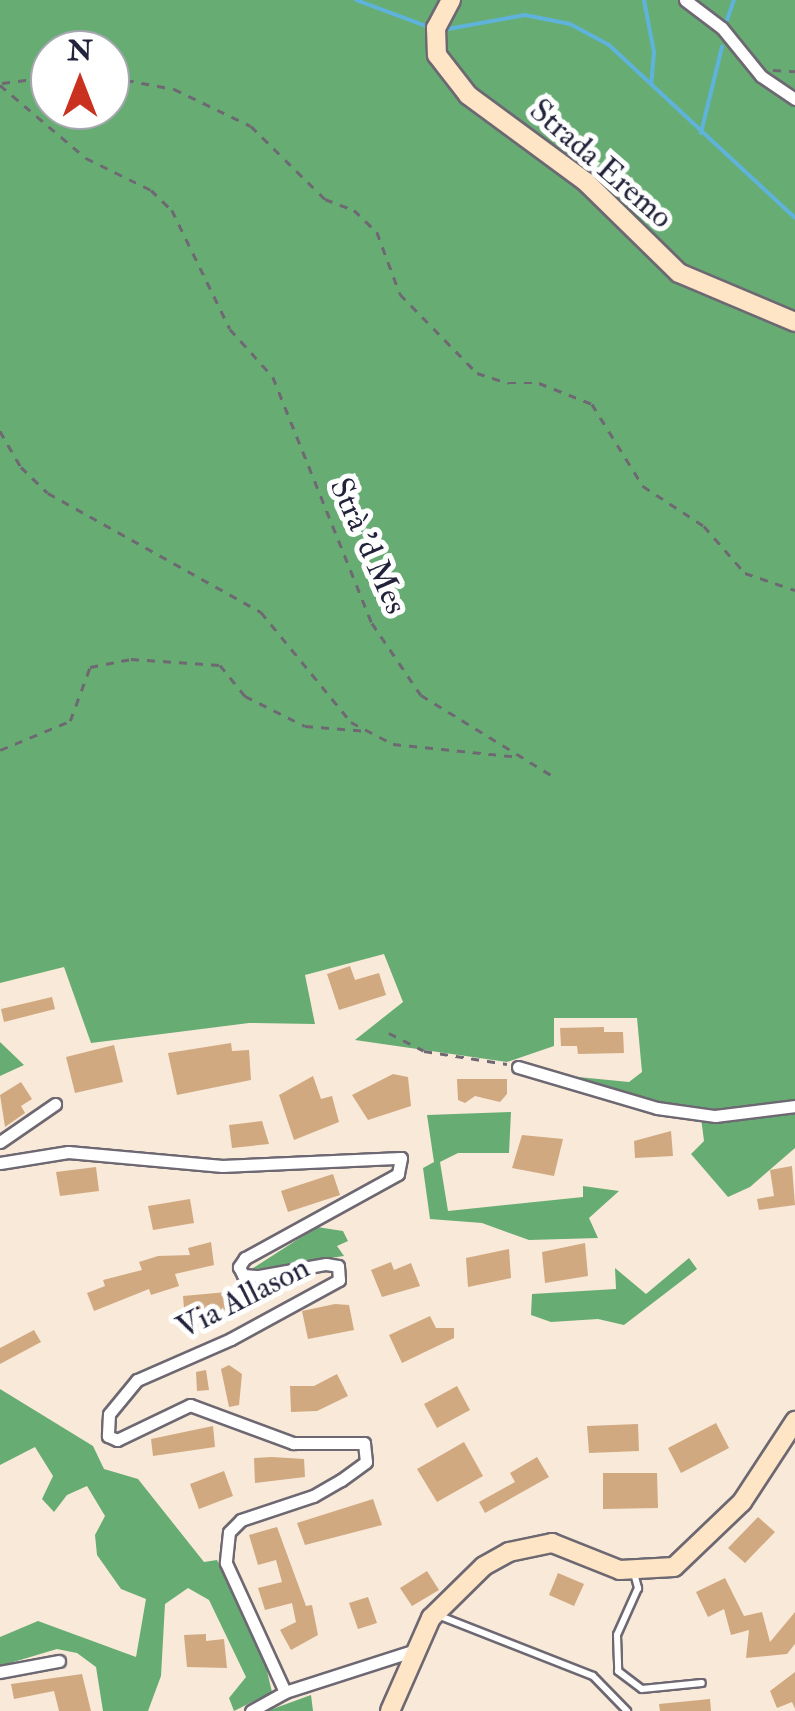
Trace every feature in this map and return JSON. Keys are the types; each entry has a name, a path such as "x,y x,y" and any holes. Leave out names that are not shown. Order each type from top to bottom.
{"main road":[{"name":"Strada Eremo","path":"452,0 436,28 437,55 468,96 586,182 680,273 795,322"},
{"path":"390,1711 434,1612 484,1566 540,1544 567,1546 634,1572 674,1567 710,1539 795,1421"}],"street":[{"path":"685,0 722,28 761,76 795,99"},
{"path":"518,1067 657,1108 716,1116 795,1106"},
{"path":"0,1142 55,1104"},
{"name":"Via Allason","path":"0,1162 68,1152 222,1166 401,1158 398,1174 245,1258 240,1268 243,1275 260,1276 326,1264 338,1266 339,1280 232,1339 137,1380 108,1414 108,1436 118,1440 190,1405 293,1442 364,1443 366,1462 342,1480 314,1496 241,1520 229,1532 226,1563 284,1692"},
{"path":"252,1711 284,1692 414,1651"},
{"path":"0,1672 59,1661"}],"lane":[{"path":"634,1572 638,1588 617,1635 618,1672 642,1688 702,1684"},
{"path":"434,1612 593,1676 627,1711"}],"path":[{"path":"761,76 795,71"},
{"name":"Strà 'd Mes","path":"0,84 30,80"},
{"path":"130,80 174,89 251,126 325,199 354,210 376,232 400,294 476,373 508,383 539,382 592,404 643,486 704,526 745,574 795,590"},
{"name":"Strà 'd Mes","path":"0,84 86,158 151,190 172,210 230,329 273,378 372,623 421,695 552,775"},
{"path":"0,431 21,467 48,494 111,525 260,612 351,722 394,744 514,755"},
{"path":"0,750 70,721 90,666 141,659 220,666 245,696 305,726 368,731"},
{"path":"389,1033 424,1051 518,1067"}],"green space":[{"path":"0,0 795,0 795,1148 750,1187 728,1197 691,1154 704,1141 700,1110 619,1096 558,1075 629,1082 642,1072 637,1018 554,1018 554,1046 507,1062 355,1040 403,1002 384,954 305,975 315,1024 249,1023 91,1043 64,967 0,983"},
{"path":"0,1042 24,1065 0,1076"},
{"path":"511,1112 509,1153 458,1153 440,1162 448,1211 583,1197 583,1186 619,1191 589,1218 598,1238 529,1240 482,1223 430,1219 423,1168 434,1162 427,1115"},
{"path":"317,1227 343,1231 348,1241 337,1246 344,1256 250,1270"},
{"path":"689,1258 697,1269 624,1325 598,1319 551,1322 531,1315 532,1294 616,1289 615,1268 646,1294"},
{"path":"0,1389 93,1446 104,1469 138,1479 204,1562 217,1560 261,1646 272,1692 234,1711 229,1698 246,1677 209,1600 188,1588 165,1604 161,1676 148,1711 103,1711 96,1667 77,1653 57,1649 0,1666 0,1637 38,1621 136,1657 146,1599 121,1589 97,1555 95,1535 105,1516 87,1486 67,1495 54,1512 42,1499 53,1476 35,1447 0,1465"},
{"path":"311,1695 313,1711 267,1711"}],"building":[{"path":"350,966 355,980 379,973 386,995 339,1010 327,974"},
{"path":"52,997 55,1009 4,1022 1,1009"},
{"path":"604,1027 604,1032 623,1032 624,1053 578,1054 577,1046 561,1046 560,1028"},
{"path":"231,1043 232,1051 249,1050 251,1080 177,1095 168,1053"},
{"path":"114,1045 123,1082 75,1093 66,1057"},
{"path":"393,1074 408,1077 411,1106 368,1120 352,1095"},
{"path":"313,1076 321,1099 332,1096 339,1122 294,1140 279,1095"},
{"path":"457,1079 507,1079 507,1094 500,1102 475,1096 465,1103 458,1100"},
{"path":"21,1082 32,1099 21,1106 25,1113 5,1127 0,1095"},
{"path":"262,1121 269,1144 232,1148 229,1125"},
{"path":"671,1131 673,1156 635,1158 634,1141"},
{"path":"522,1135 563,1139 554,1176 512,1168"},
{"path":"792,1166 795,1205 759,1210 757,1199 774,1196 770,1170"},
{"path":"96,1167 99,1191 60,1196 56,1172"},
{"path":"333,1174 340,1195 288,1212 281,1191"},
{"path":"190,1199 194,1223 153,1230 148,1206"},
{"path":"211,1242 214,1265 175,1274 179,1286 151,1295 149,1289 94,1311 87,1293 105,1286 103,1280 142,1270 139,1262 158,1256 190,1255 188,1248"},
{"path":"585,1243 588,1276 545,1283 542,1252"},
{"path":"509,1249 511,1278 468,1287 466,1258"},
{"path":"391,1262 394,1270 411,1263 420,1286 382,1297 371,1270"},
{"path":"227,1292 229,1316 185,1320 183,1296"},
{"path":"349,1305 354,1330 308,1339 302,1311"},
{"path":"430,1316 436,1328 454,1328 454,1338 402,1363 389,1335"},
{"path":"34,1330 41,1342 0,1364 0,1348"},
{"path":"229,1365 242,1374 239,1405 229,1407 221,1369"},
{"path":"206,1370 209,1390 197,1391 196,1372"},
{"path":"337,1374 348,1396 317,1411 291,1412 290,1386 314,1386"},
{"path":"457,1386 470,1410 437,1428 424,1404"},
{"path":"716,1423 729,1448 681,1473 668,1448"},
{"path":"638,1424 639,1451 589,1453 587,1426"},
{"path":"213,1426 215,1447 153,1456 151,1439"},
{"path":"464,1442 483,1476 437,1502 417,1469"},
{"path":"537,1457 549,1477 485,1513 479,1502 515,1482 510,1473"},
{"path":"254,1458 304,1459 305,1477 255,1483"},
{"path":"224,1471 233,1496 199,1509 190,1484"},
{"path":"603,1473 657,1473 658,1508 603,1509"},
{"path":"373,1499 382,1525 305,1545 297,1523"},
{"path":"758,1517 775,1532 745,1563 728,1548"},
{"path":"277,1527 306,1606 312,1605 318,1635 291,1650 280,1630 296,1622 292,1603 265,1610 258,1588 282,1582 276,1560 258,1565 249,1535"},
{"path":"427,1571 439,1590 412,1606 400,1588"},
{"path":"558,1573 584,1584 574,1606 549,1595"},
{"path":"725,1578 744,1616 762,1612 770,1642 795,1612 795,1644 787,1654 746,1658 749,1630 731,1635 724,1609 708,1617 696,1592"},
{"path":"368,1597 377,1623 358,1629 349,1603"},
{"path":"206,1634 206,1641 224,1639 227,1668 187,1667 184,1635"},
{"path":"795,1672 795,1709 792,1702 777,1708 770,1691"},
{"path":"82,1674 91,1711 59,1711 54,1691 14,1699 11,1684"},
{"path":"710,1699 711,1711 660,1711 659,1704"}],"waterway":[{"path":"356,0 426,26"},
{"path":"644,0 654,52 651,84"},
{"path":"727,20 734,0"},
{"path":"448,29 525,15 570,24 609,45 795,218"},
{"path":"701,133 722,47"}]}
